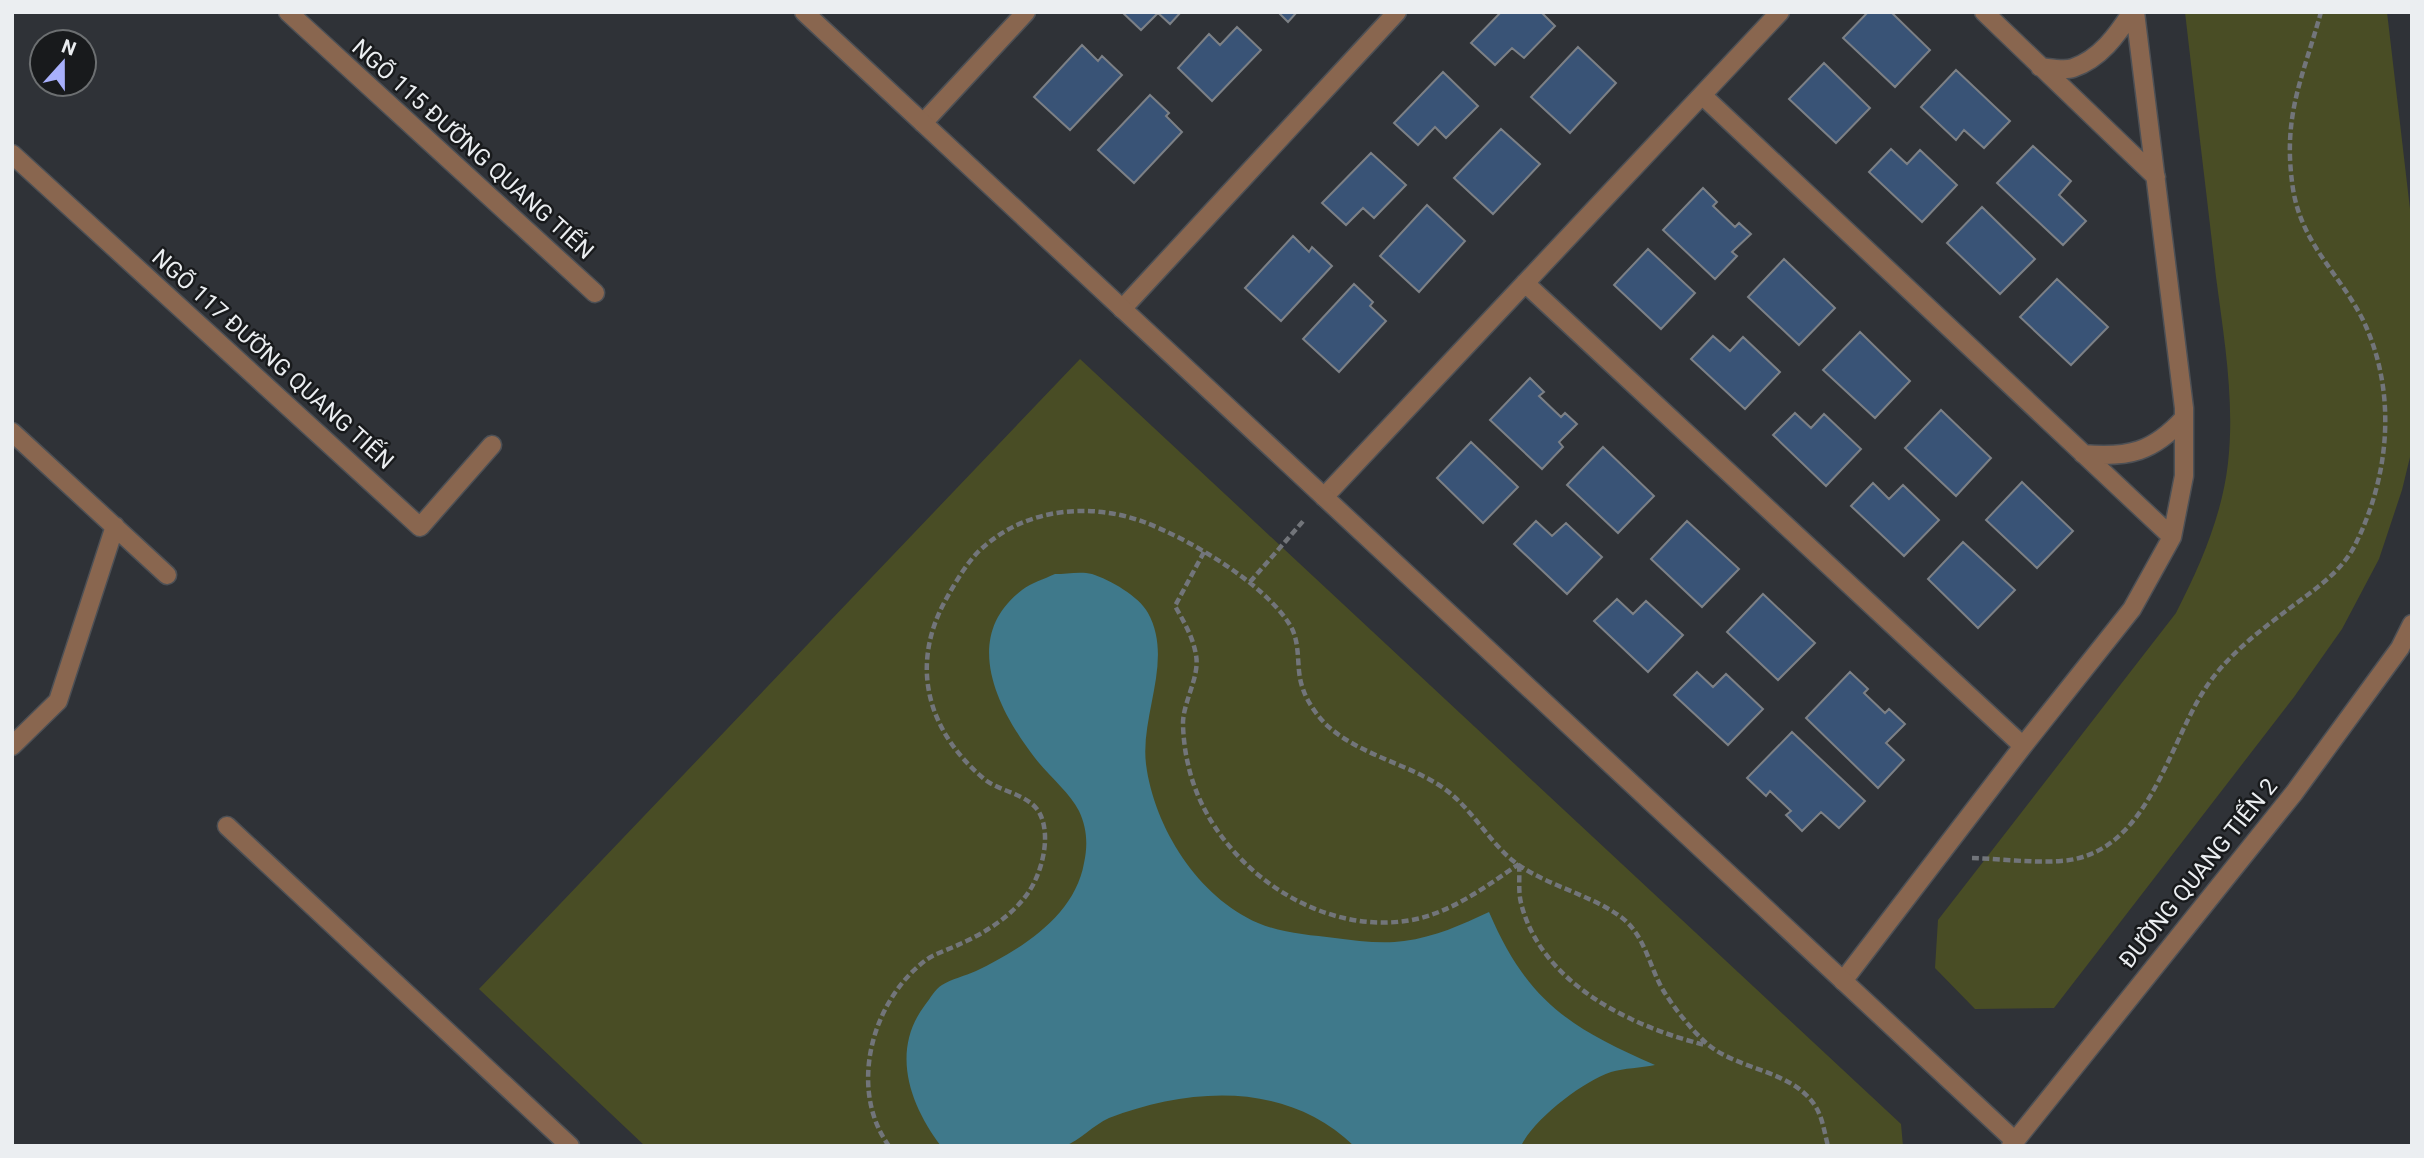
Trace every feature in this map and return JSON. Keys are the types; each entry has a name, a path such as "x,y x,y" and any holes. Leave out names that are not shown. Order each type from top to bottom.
{"street":[{"name":"NGÕ 115 ĐƯỜNG QUANG TIẾN","path":"288,12 595,293"},
{"path":"804,12 1843,981 2013,1143"},
{"path":"923,123 1026,12"},
{"path":"1122,309 1397,12"},
{"path":"1324,497 1780,12"},
{"path":"1984,12 2156,177"},
{"path":"2040,67 2071,69 2089,60 2115,39 2133,12"},
{"path":"1843,981 2022,746 2132,609 2172,537 2184,476 2184,418 2156,177 2133,12"},
{"path":"1702,95 2172,537"},
{"name":"NGÕ 117 ĐƯỜNG QUANG TIẾN","path":"12,153 419,527 492,445"},
{"path":"1525,283 2022,746"},
{"path":"2083,454 2110,456 2139,450 2163,441 2184,418"},
{"path":"12,432 167,575"},
{"path":"12,747 58,701 115,526"},
{"name":"ĐƯỜNG QUANG TIẾN 2","path":"2013,1143 2294,793 2400,648 2412,624"},
{"path":"227,826 570,1146"}],"path":[{"path":"1936,857 2063,861 2098,850 2127,829 2149,798 2189,715 2213,677 2253,638 2328,579 2354,548 2372,511 2381,476 2387,428 2379,369 2362,319 2309,238 2294,193 2288,143 2293,101 2321,12"},
{"path":"1250,583 1324,497"},
{"path":"889,1146 880,1133 865,1090 874,1035 895,994 926,960 971,939 1007,916 1030,891 1043,860 1046,832 1038,809 1020,796 986,781 950,742 929,701 925,658 936,618 954,584 975,554 1006,529 1041,516 1093,509 1144,522 1204,552 1250,583 1290,626 1300,657 1302,688 1325,724 1355,746 1441,786 1519,864 1624,919 1643,944 1662,989 1707,1045"},
{"path":"1204,552 1175,606 1190,631 1197,657 1183,722 1188,765 1204,813 1226,844 1262,878 1298,901 1336,916 1369,922 1421,918 1466,900 1519,864"},
{"path":"1519,864 1521,902 1534,934 1556,966 1589,995 1621,1015 1653,1030 1707,1045 1795,1086 1817,1108 1828,1146"}],"green space":[{"path":"2185,12 2387,12 2412,226 2412,449 2402,490 2379,559 2342,629 2294,697 2054,1008 1975,1009 1935,968 1938,920 2176,613 2209,540 2221,502 2230,440 2228,370"},
{"path":"1080,359 1901,1124 1903,1146 645,1146 479,989"}],"water":[{"path":"1055,574 1092,574 1131,595 1148,613 1158,650 1145,745 1151,788 1158,812 1182,857 1216,896 1258,923 1277,929 1370,942 1396,942 1426,937 1489,912 1519,968 1554,1008 1599,1038 1655,1065 1611,1072 1587,1084 1536,1124 1521,1146 1354,1146 1328,1125 1299,1110 1269,1100 1205,1096 1172,1100 1109,1118 1064,1146 941,1146 920,1113 908,1077 908,1041 914,1023 939,987 993,963 1043,929 1070,899 1079,882 1084,863 1086,837 1079,811 1021,739 998,696 991,674 989,651 993,629 1003,609 1022,590"}],"building":[{"path":"1122,12 1181,12 1170,24 1158,13 1141,30"},
{"path":"1278,12 1297,12 1288,22"},
{"path":"1501,12 1541,12 1555,26 1524,58 1512,48 1495,65 1471,43"},
{"path":"1868,12 1891,12 1930,50 1895,87 1843,38"},
{"path":"1237,27 1261,50 1212,101 1178,68 1209,34 1220,45"},
{"path":"1082,45 1098,61 1102,56 1122,75 1070,130 1034,97"},
{"path":"1578,47 1616,83 1570,133 1531,97"},
{"path":"1824,63 1870,108 1836,143 1789,99"},
{"path":"1956,70 2010,121 1984,148 1964,130 1956,140 1921,107"},
{"path":"1443,72 1478,106 1446,138 1435,127 1418,145 1394,123"},
{"path":"1150,95 1169,113 1166,116 1182,132 1134,183 1098,150"},
{"path":"1501,129 1540,164 1493,214 1454,178"},
{"path":"2033,146 2071,181 2059,195 2086,221 2063,245 1997,183"},
{"path":"1891,149 1907,164 1920,150 1957,185 1922,222 1869,172"},
{"path":"1371,153 1406,185 1374,218 1363,208 1346,225 1322,203"},
{"path":"1703,188 1717,202 1713,206 1735,227 1739,223 1751,234 1732,252 1737,256 1715,279 1663,230"},
{"path":"1427,205 1465,241 1419,292 1380,256"},
{"path":"1982,207 2035,259 2000,294 1947,243"},
{"path":"1293,236 1309,252 1312,247 1332,266 1281,321 1245,288"},
{"path":"1648,249 1695,293 1661,329 1614,285"},
{"path":"1784,259 1835,308 1799,345 1748,297"},
{"path":"2057,279 2108,327 2071,365 2020,317"},
{"path":"1354,284 1373,302 1370,306 1386,321 1339,372 1303,339"},
{"path":"1860,332 1910,381 1875,418 1823,370"},
{"path":"1713,336 1730,351 1743,337 1780,372 1745,409 1691,359"},
{"path":"1530,378 1544,392 1539,396 1561,417 1565,413 1577,424 1559,442 1563,447 1542,469 1490,420"},
{"path":"1941,410 1991,458 1956,496 1905,448"},
{"path":"1795,413 1811,428 1824,414 1861,449 1826,486 1773,435"},
{"path":"1471,442 1518,487 1483,523 1437,478"},
{"path":"1603,447 1654,496 1618,533 1567,485"},
{"path":"2022,482 2073,531 2037,568 1986,520"},
{"path":"1873,483 1889,499 1903,485 1939,520 1904,556 1851,506"},
{"path":"1536,521 1552,536 1566,523 1602,557 1567,594 1514,544"},
{"path":"1687,521 1739,569 1702,607 1651,559"},
{"path":"1963,542 2015,590 1978,628 1928,579"},
{"path":"1763,594 1815,643 1778,680 1727,632"},
{"path":"1617,599 1633,614 1646,601 1683,635 1648,672 1594,621"},
{"path":"1697,672 1713,687 1726,674 1763,709 1728,745 1674,695"},
{"path":"1850,672 1868,689 1864,693 1885,713 1889,709 1905,724 1886,743 1904,760 1878,788 1806,718"},
{"path":"1792,732 1865,801 1839,828 1821,812 1802,831 1786,815 1791,811 1770,791 1766,796 1747,778"}]}
